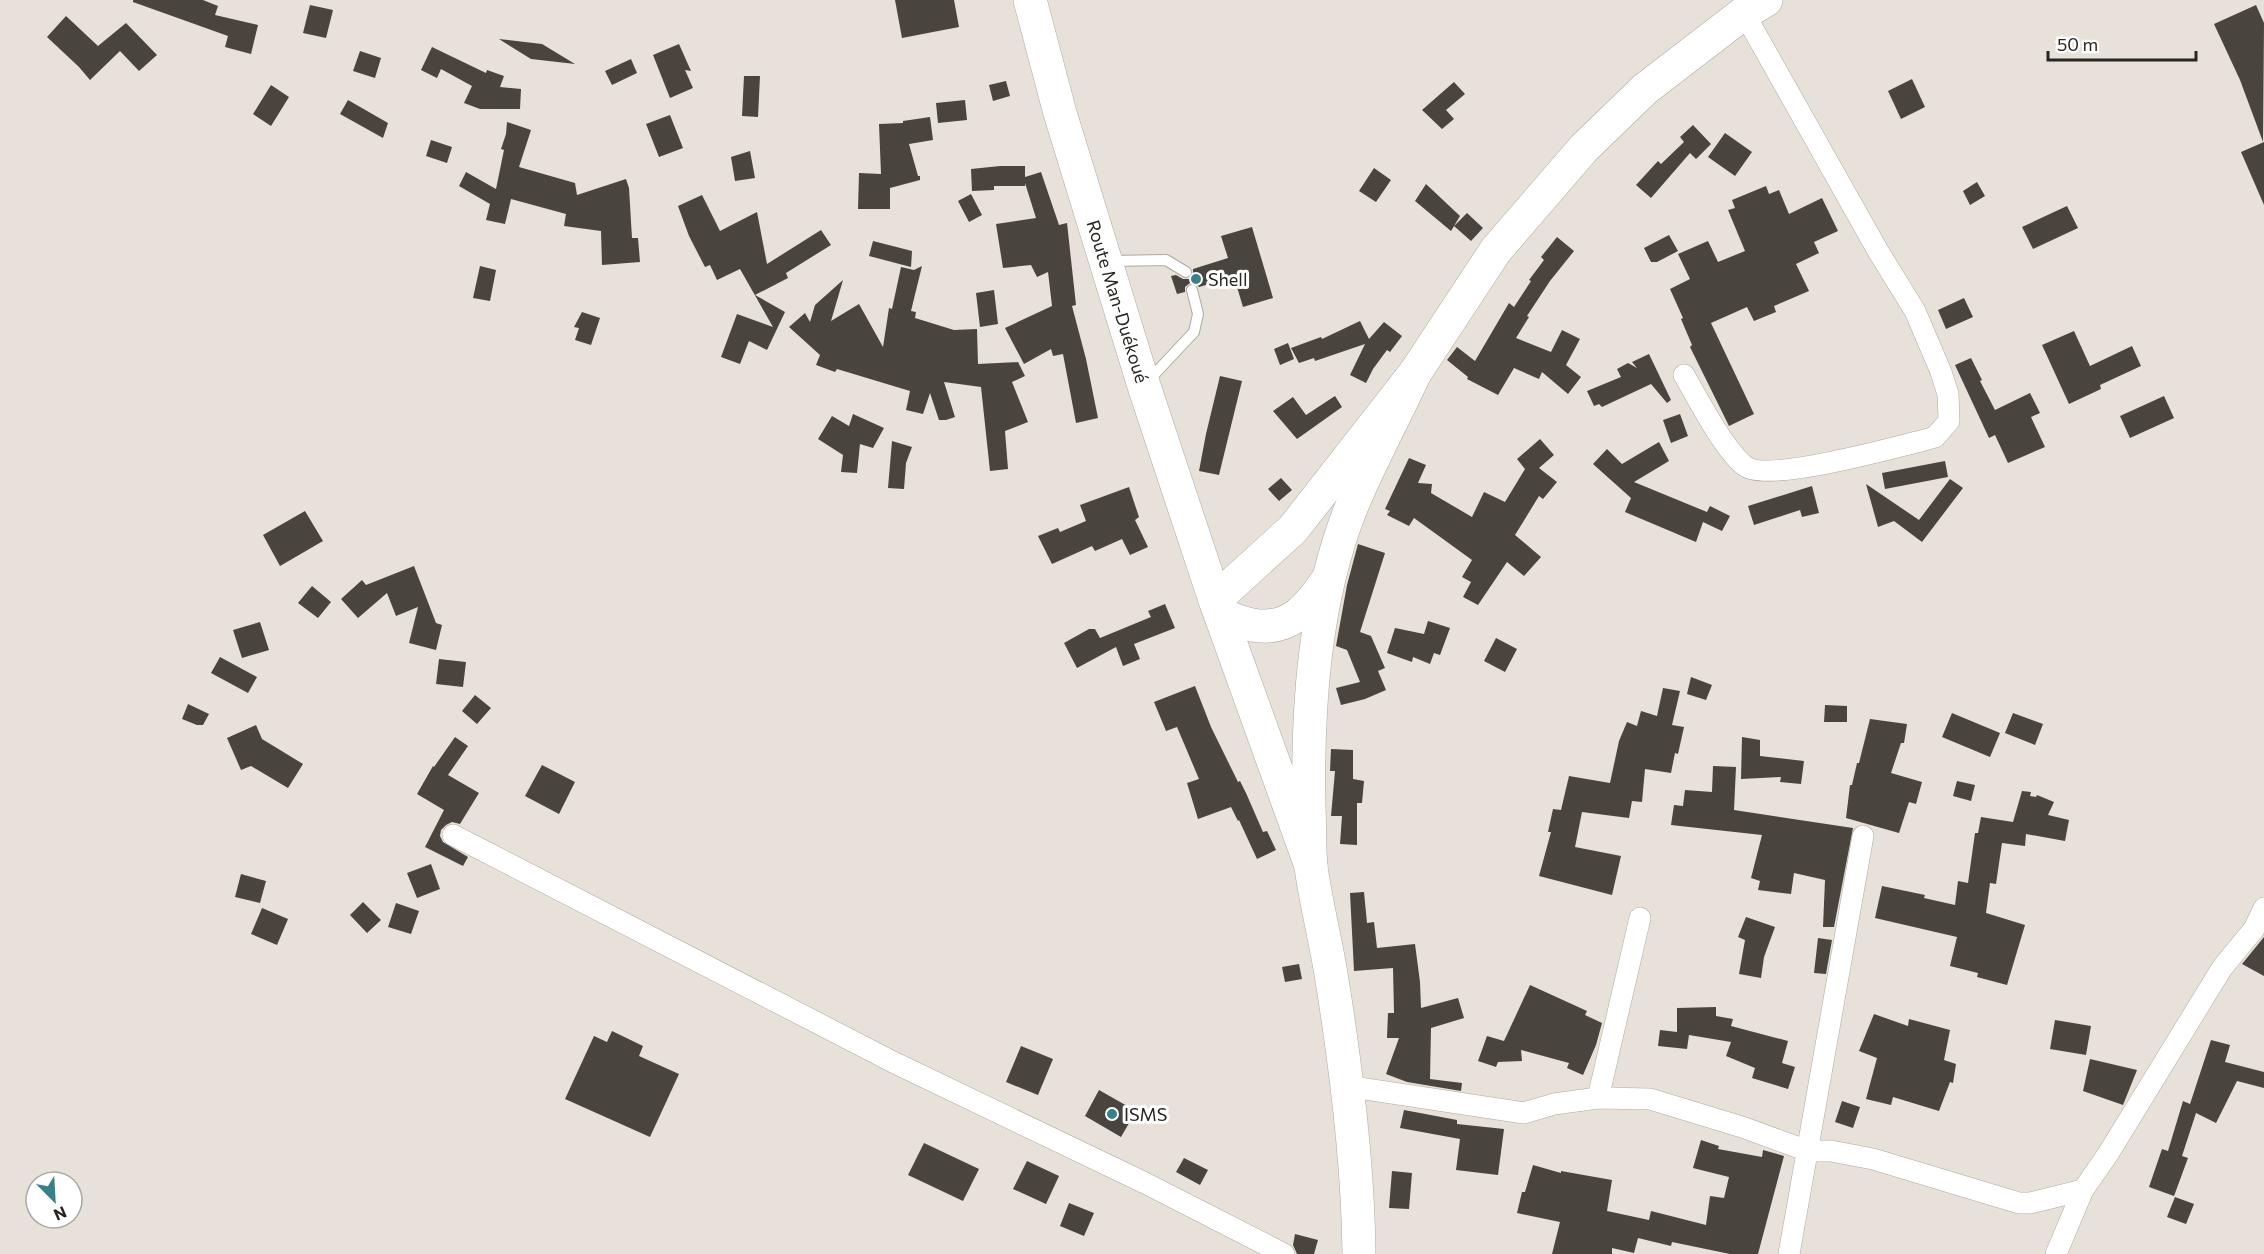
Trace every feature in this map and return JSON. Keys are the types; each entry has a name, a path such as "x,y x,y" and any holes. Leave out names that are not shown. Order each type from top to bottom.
{"main road":[{"name":"Route Man-Duékoué","path":"1030,0 1060,113 1144,386 1217,607 1311,866"},
{"path":"1330,576 1311,605 1292,620 1273,626 1252,625 1217,607 1293,529 1415,373 1496,250 1584,148 1645,89 1755,6"},
{"path":"1359,1254 1357,1204 1346,1086 1331,974 1311,866 1308,770 1312,696 1320,628 1330,576 1351,509 1415,373"}],"street":[{"path":"1684,375 1734,457 1748,469 1791,470 1921,441 1935,437 1949,421 1948,394 1915,311 1878,251 1755,6"},
{"path":"453,835 893,1062 1145,1183 1284,1254"},
{"path":"1790,1254 1863,836"},
{"path":"2056,1254 2083,1190 2108,1154 2222,968 2254,929 2264,908"},
{"path":"1598,1098 1640,918"},
{"path":"1346,1086 1524,1113 1554,1104 1598,1098 1650,1099 1742,1127 1808,1151 1831,1151 1873,1159 2019,1203 2030,1203 2083,1190"}],"lane":[{"path":"1107,262 1166,260 1186,272"},
{"path":"1144,386 1194,332 1198,314 1192,290"}],"building":[{"path":"133,0 203,0 218,6 215,15 258,25 251,54 225,47 228,36 133,2"},
{"path":"895,0 954,0 959,27 902,38"},
{"path":"310,5 333,10 326,38 303,33"},
{"path":"2256,5 2264,23 2263,142 2240,80 2214,24"},
{"path":"66,16 98,46 126,23 157,55 139,71 120,51 90,80 47,37"},
{"path":"499,39 542,44 575,64 531,59"},
{"path":"679,44 691,71 685,70 693,88 670,98 653,55"},
{"path":"432,47 486,73 487,70 504,76 500,87 521,89 520,109 480,109 464,103 472,86 441,69 437,78 421,70"},
{"path":"360,51 381,58 375,78 353,71"},
{"path":"631,59 637,73 612,85 605,71"},
{"path":"744,76 760,76 758,117 742,116"},
{"path":"1912,79 1925,107 1901,119 1888,91"},
{"path":"1006,81 1010,96 993,101 989,85"},
{"path":"1454,82 1465,94 1446,110 1454,119 1442,129 1422,110"},
{"path":"271,85 289,97 271,126 253,114"},
{"path":"348,100 388,123 383,138 340,114"},
{"path":"965,100 967,120 938,123 936,103"},
{"path":"670,115 683,148 659,157 646,124"},
{"path":"930,117 933,140 909,144 920,180 890,188 890,209 858,209 859,173 881,174 879,124 903,123 903,121"},
{"path":"507,122 531,130 519,167 575,183 577,195 626,179 629,188 632,238 638,238 640,262 602,265 601,231 564,226 566,214 511,199 505,224 486,220 490,204 459,186 466,172 496,189"},
{"path":"1693,125 1711,144 1696,159 1690,153 1651,198 1636,185 1658,161 1661,164 1684,142 1680,137"},
{"path":"1725,133 1752,152 1735,176 1708,157"},
{"path":"431,140 452,147 447,163 426,156"},
{"path":"2264,142 2264,205 2241,152"},
{"path":"750,151 755,178 735,181 731,157"},
{"path":"1025,166 1025,177 1041,172 1059,225 1067,223 1076,305 1072,306 1098,418 1076,423 1063,354 1053,356 1051,349 1024,364 1005,328 1052,306 1048,272 1037,277 1031,265 1003,268 996,224 1036,218 1025,183 1025,186 994,186 994,190 972,191 971,169"},
{"path":"1374,168 1391,180 1376,202 1359,191"},
{"path":"1977,182 1985,196 1970,205 1963,191"},
{"path":"1426,184 1460,216 1451,231 1415,201"},
{"path":"1766,186 1769,194 1779,190 1789,214 1822,198 1838,231 1814,242 1819,253 1796,264 1809,291 1774,306 1776,312 1754,321 1747,307 1711,323 1754,414 1729,426 1690,347 1692,345 1681,319 1683,318 1670,289 1690,279 1678,254 1708,241 1718,262 1745,251 1728,210 1735,208 1732,200"},
{"path":"971,194 982,215 969,222 958,201"},
{"path":"702,195 720,231 757,212 767,264 821,230 831,245 786,273 788,278 755,295 785,312 767,350 749,341 740,364 721,357 737,314 773,327 740,269 717,280 710,265 705,267 689,236 678,206"},
{"path":"2067,206 2078,228 2033,249 2022,227"},
{"path":"1467,213 1483,228 1471,241 1454,226"},
{"path":"1252,227 1273,298 1243,307 1234,277 1199,287 1195,283 1190,283 1185,287 1185,292 1177,294 1171,276 1176,275 1189,279 1193,275 1193,269 1228,258 1221,236"},
{"path":"1669,235 1678,251 1657,262 1651,262 1644,248"},
{"path":"1557,237 1574,251 1550,281 1527,316 1529,317 1516,338 1551,352 1562,330 1580,339 1566,365 1581,377 1568,394 1542,372 1539,379 1514,368 1498,395 1467,379 1468,377 1447,360 1457,347 1475,361 1509,303 1514,307 1531,281 1529,280 1544,260 1541,257"},
{"path":"873,241 912,251 911,267 869,256"},
{"path":"480,266 496,270 490,301 473,298"},
{"path":"922,266 911,311 916,312 915,318 954,330 977,329 978,364 1018,362 1025,376 1012,382 1028,422 1005,431 1008,469 990,471 981,387 944,382 955,417 946,420 939,420 930,393 923,414 906,410 910,391 816,365 820,355 789,327 805,313 810,322 815,305 843,280 831,321 859,304 883,347 889,308 892,309 901,267 914,270"},
{"path":"994,290 998,324 980,327 976,293"},
{"path":"1964,298 1973,317 1946,329 1938,310"},
{"path":"582,312 600,318 591,345 575,340 579,328 574,327"},
{"path":"1360,321 1369,339 1384,322 1402,336 1390,352 1387,350 1366,383 1350,375 1365,344 1315,361 1314,358 1299,363 1291,348 1321,337 1322,339"},
{"path":"2074,331 2090,366 2132,346 2141,366 2100,385 2101,389 2069,404 2042,345"},
{"path":"1288,343 1294,359 1280,365 1274,349"},
{"path":"1649,354 1671,400 1667,403 1651,384 1602,407 1599,404 1594,406 1587,391 1621,377 1617,369 1628,363 1637,368 1632,362"},
{"path":"1971,358 1995,410 2030,393 2040,413 2031,417 2045,447 2008,463 1995,435 1989,438 1955,365"},
{"path":"1220,376 1242,381 1219,475 1199,471"},
{"path":"1335,396 1342,407 1297,439 1273,411 1293,397 1306,415"},
{"path":"2164,396 2174,418 2130,438 2120,416"},
{"path":"853,414 884,428 873,448 860,444 857,473 841,472 843,455 818,439 832,416 849,426"},
{"path":"1680,414 1688,436 1671,443 1663,420"},
{"path":"1540,439 1554,455 1539,468 1557,482 1543,499 1539,496 1515,535 1541,557 1524,576 1507,562 1478,605 1463,597 1471,582 1462,577 1472,560 1414,518 1409,526 1387,515 1390,511 1385,509 1409,458 1426,465 1418,483 1432,484 1431,493 1472,517 1484,492 1505,502 1525,469 1517,459"},
{"path":"892,441 912,447 906,463 904,489 888,488"},
{"path":"1659,442 1669,461 1634,482 1707,512 1710,506 1730,516 1722,531 1703,522 1696,542 1625,512 1631,498 1593,464 1607,449 1622,464"},
{"path":"1945,461 1948,477 1885,489 1882,473"},
{"path":"1281,478 1292,490 1279,501 1268,489"},
{"path":"1950,479 1963,488 1922,542 1894,521 1878,527 1866,484 1919,520"},
{"path":"1812,486 1819,513 1802,517 1800,510 1754,525 1748,506"},
{"path":"1129,487 1139,517 1135,520 1148,547 1130,555 1122,539 1095,551 1092,546 1052,564 1038,536 1058,528 1060,532 1086,521 1080,505"},
{"path":"305,511 323,541 280,566 263,535"},
{"path":"1358,544 1385,553 1360,632 1371,636 1385,668 1378,671 1386,690 1365,699 1341,705 1336,688 1360,682 1347,650 1336,646 1347,585"},
{"path":"414,566 436,623 442,625 436,650 409,643 418,607 396,616 387,593 358,618 341,599 362,580 366,585"},
{"path":"312,586 331,602 318,618 298,603"},
{"path":"1165,604 1175,628 1134,644 1140,659 1123,666 1116,647 1077,668 1064,643 1089,629 1095,629 1100,638 1151,617 1148,611"},
{"path":"1428,621 1450,628 1440,655 1434,653 1430,664 1413,657 1412,662 1387,653 1395,628 1424,634"},
{"path":"260,622 269,650 242,658 233,630"},
{"path":"1496,638 1517,649 1505,672 1484,661"},
{"path":"220,657 257,677 248,693 211,673"},
{"path":"439,659 466,662 463,687 436,684"},
{"path":"1691,677 1712,685 1706,700 1687,694"},
{"path":"1195,686 1211,727 1238,782 1240,781 1246,793 1263,832 1267,831 1276,850 1257,859 1231,807 1198,819 1187,783 1199,779 1177,727 1166,731 1154,702"},
{"path":"1663,688 1680,691 1672,725 1684,727 1671,773 1645,769 1642,802 1632,801 1629,818 1582,812 1575,847 1621,856 1612,895 1539,876 1551,832 1548,832 1553,809 1561,810 1569,776 1610,783 1619,741 1627,722 1637,726 1641,711 1657,716"},
{"path":"475,695 491,708 477,724 462,711"},
{"path":"188,704 209,714 203,725 182,719"},
{"path":"1825,705 1847,706 1847,722 1824,722"},
{"path":"1952,713 2000,733 1990,757 1942,737"},
{"path":"2013,713 2043,724 2035,745 2005,733"},
{"path":"1870,719 1907,724 1904,743 1901,743 1891,773 1922,782 1916,804 1909,802 1899,833 1846,818 1850,785 1852,785 1857,763 1859,763"},
{"path":"256,725 262,739 303,764 288,788 251,766 241,770 227,738"},
{"path":"455,737 468,746 448,775 479,793 460,824 452,822 446,825 441,830 440,836 443,842 468,857 463,866 425,847 444,810 417,794 433,766"},
{"path":"1742,737 1760,740 1760,756 1804,761 1801,784 1780,782 1781,777 1741,779"},
{"path":"1331,749 1353,750 1353,779 1364,781 1362,803 1357,803 1357,845 1340,844 1342,816 1331,816 1335,771 1330,771"},
{"path":"542,765 575,782 559,814 525,796"},
{"path":"1713,766 1736,767 1734,810 1853,828 1834,927 1823,927 1825,880 1794,873 1791,894 1758,890 1760,881 1751,878 1762,835 1671,825 1674,805 1683,806 1685,790 1712,792"},
{"path":"1957,781 1975,785 1971,801 1953,796"},
{"path":"2022,791 2031,792 2030,796 2036,797 2037,795 2054,802 2048,815 2069,820 2065,841 2026,834 2025,846 2002,843 1996,884 1990,883 1986,913 2025,925 2007,985 1977,977 1978,973 1950,966 1957,937 1875,918 1882,886 1925,895 1924,898 1955,905 1958,881 1968,883 1975,833 1978,833 1981,817 2013,822"},
{"path":"431,864 440,889 417,898 407,873"},
{"path":"241,874 266,881 260,903 235,897"},
{"path":"1364,892 1367,923 1374,922 1377,948 1415,944 1421,1008 1458,998 1464,1018 1431,1028 1430,1079 1462,1083 1461,1091 1407,1082 1386,1074 1399,1038 1387,1038 1388,1013 1394,1013 1393,968 1354,971 1350,893"},
{"path":"363,902 381,920 367,933 350,915"},
{"path":"396,903 419,911 411,934 388,927"},
{"path":"262,908 288,919 277,945 251,934"},
{"path":"1746,917 1775,927 1764,957 1761,978 1739,974 1745,940 1738,937"},
{"path":"2264,937 2264,976 2242,964"},
{"path":"1818,938 1832,940 1826,974 1814,973"},
{"path":"1299,964 1302,979 1285,982 1282,967"},
{"path":"1530,985 1587,1011 1585,1015 1602,1023 1596,1045 1583,1075 1567,1068 1569,1063 1521,1050 1522,1061 1498,1062 1496,1067 1478,1061 1487,1036 1504,1041"},
{"path":"1716,1007 1716,1016 1733,1019 1731,1026 1788,1041 1782,1063 1795,1067 1788,1089 1752,1078 1755,1068 1726,1056 1731,1042 1689,1035 1687,1049 1658,1046 1660,1030 1677,1032 1677,1008"},
{"path":"1874,1014 1908,1026 1909,1019 1950,1030 1944,1060 1956,1064 1953,1083 1950,1082 1939,1111 1893,1097 1891,1105 1866,1099 1877,1058 1859,1051"},
{"path":"2055,1020 2091,1026 2086,1055 2050,1049"},
{"path":"612,1031 643,1046 639,1056 679,1074 650,1137 565,1099 594,1036 607,1042"},
{"path":"2211,1040 2230,1045 2225,1062 2264,1072 2264,1088 2237,1081 2216,1123 2196,1113 2182,1156 2188,1158 2174,1196 2149,1187 2162,1149 2168,1151 2183,1101 2190,1104"},
{"path":"1021,1046 1053,1059 1038,1095 1006,1082"},
{"path":"2090,1059 2137,1070 2123,1105 2083,1091"},
{"path":"1099,1090 1136,1111 1121,1137 1085,1116"},
{"path":"1842,1101 1860,1107 1853,1128 1835,1122"},
{"path":"1404,1110 1457,1120 1457,1124 1504,1129 1498,1175 1456,1170 1460,1139 1400,1128"},
{"path":"1701,1140 1719,1146 1718,1149 1762,1157 1763,1150 1784,1156 1758,1254 1730,1254 1672,1242 1671,1246 1638,1238 1634,1253 1612,1248 1612,1254 1552,1254 1560,1222 1517,1213 1522,1192 1525,1192 1533,1165 1561,1173 1561,1171 1612,1180 1607,1211 1649,1220 1651,1211 1706,1225 1710,1196 1724,1198 1729,1177 1693,1168"},
{"path":"924,1143 979,1169 963,1201 908,1175"},
{"path":"1184,1158 1208,1170 1200,1185 1176,1172"},
{"path":"1027,1161 1059,1176 1046,1204 1013,1189"},
{"path":"1392,1171 1412,1173 1409,1209 1389,1208"},
{"path":"2175,1197 2194,1204 2186,1224 2167,1217"},
{"path":"1069,1203 1094,1213 1084,1236 1060,1226"},
{"path":"1295,1234 1318,1240 1314,1254 1297,1254 1293,1245"}],"place":[{"name":"Shell","path":"1196,279"},
{"name":"ISMS","path":"1112,1114"}]}
